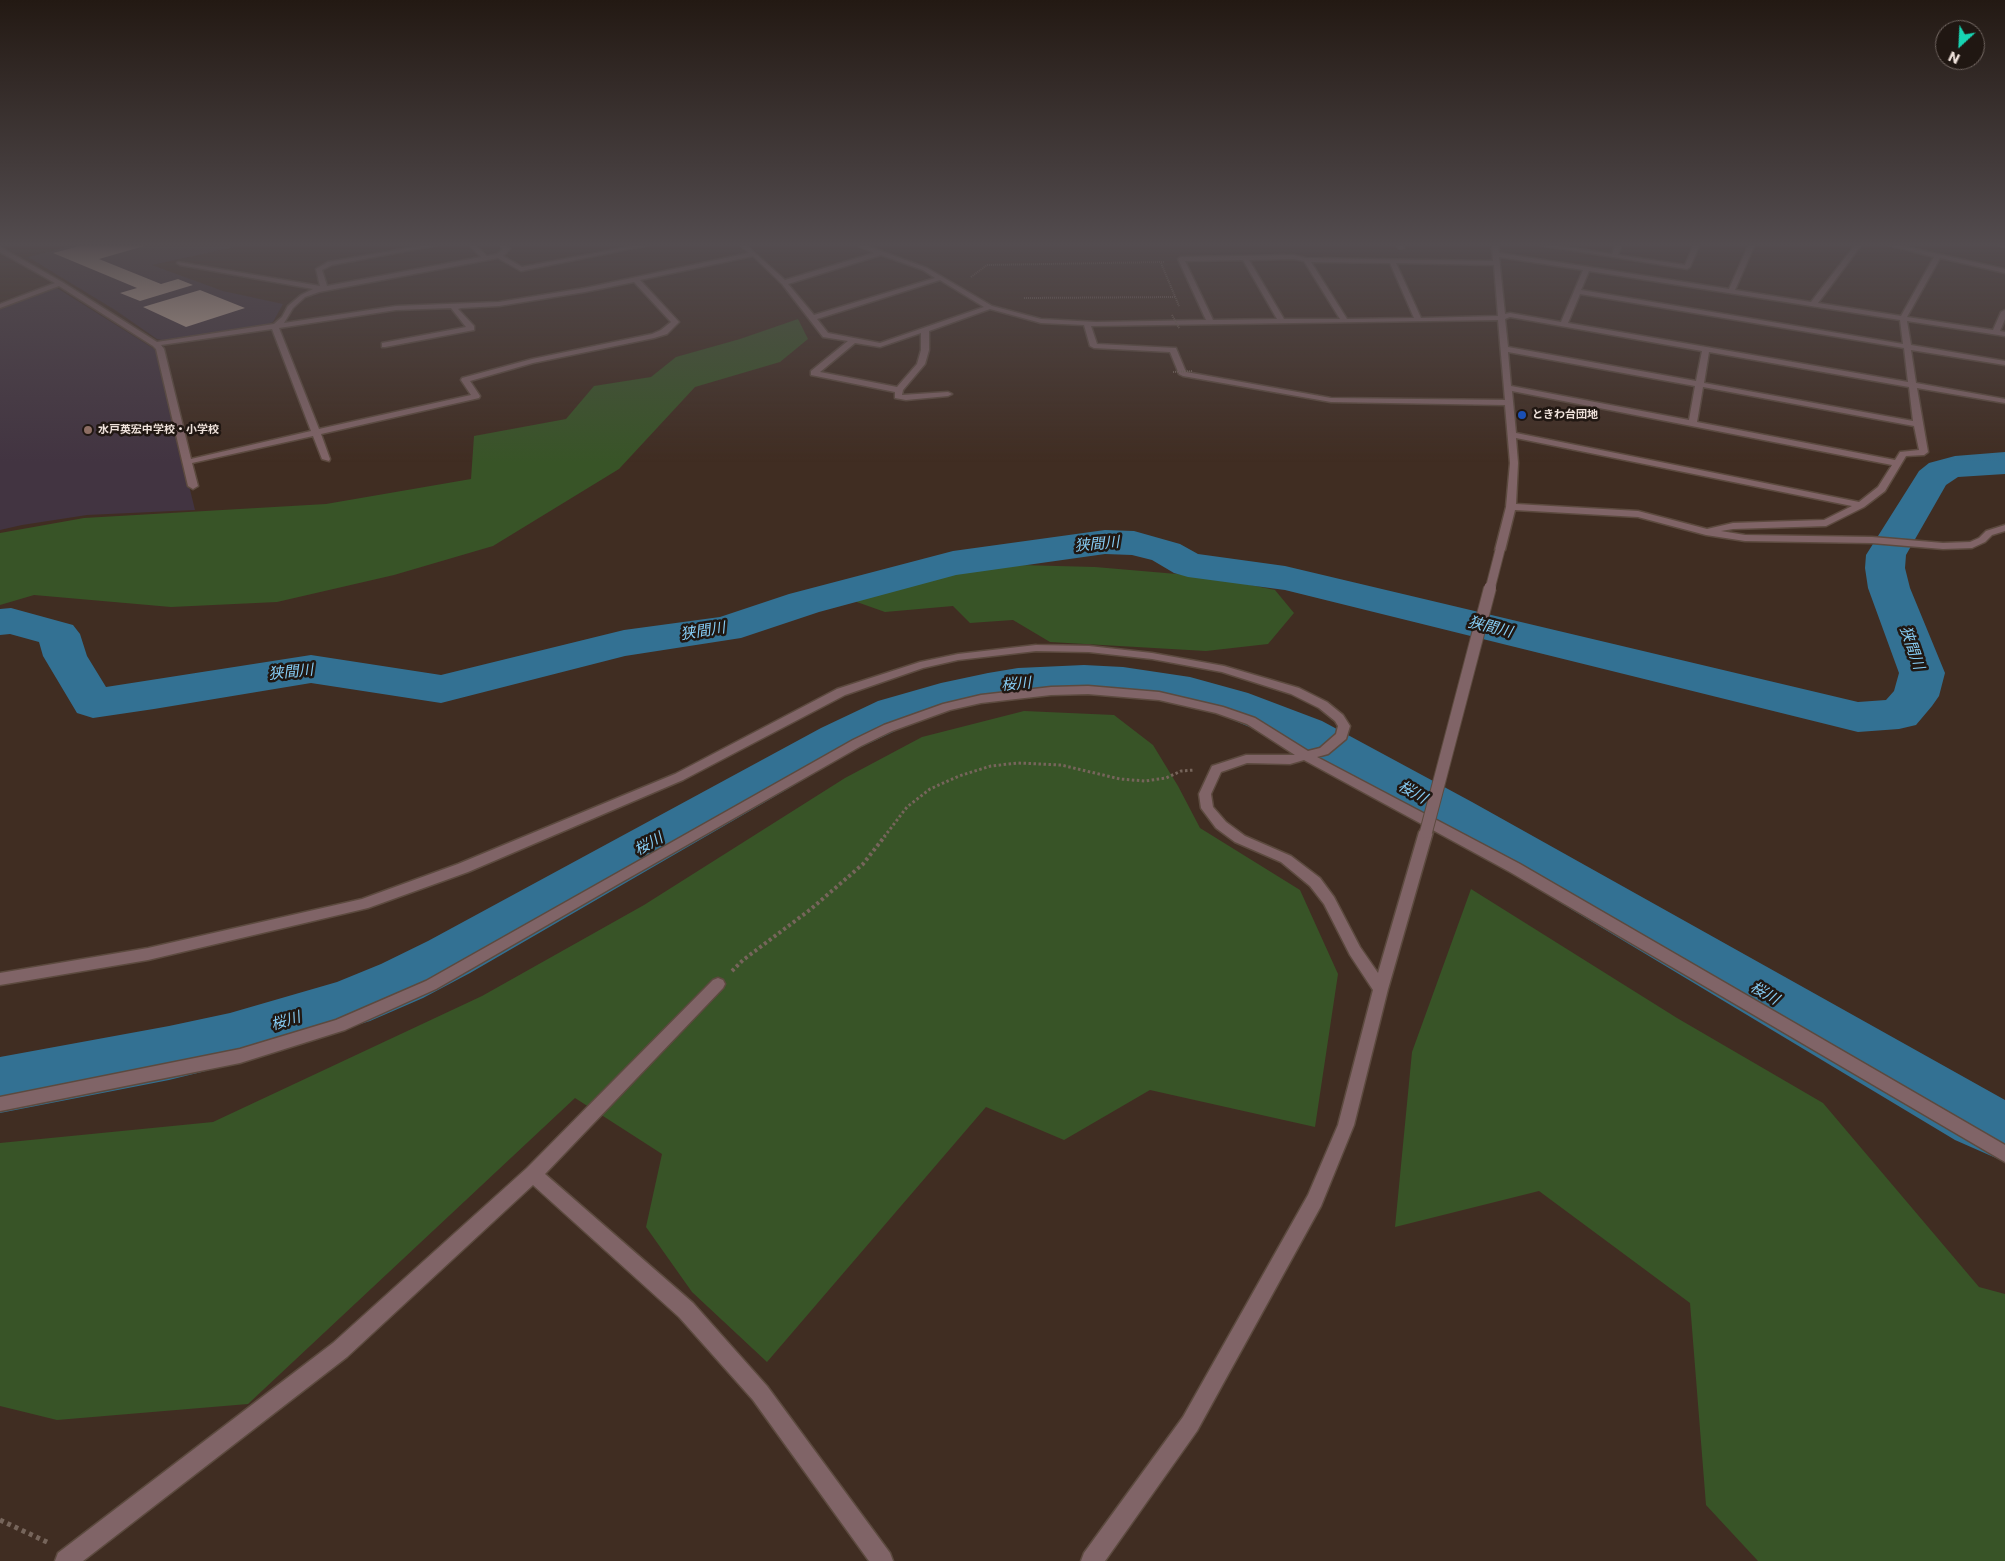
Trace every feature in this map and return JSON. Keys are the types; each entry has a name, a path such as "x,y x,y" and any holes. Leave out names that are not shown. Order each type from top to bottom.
{"street":[{"path":"112,317 156,344 160,349 194,486"},
{"path":"275,326 286,317"},
{"path":"156,344 337,317"},
{"path":"384,345 471,328 461,317"},
{"path":"187,462 476,396 465,380 501,368 654,336 664,332 675,322 670,317"},
{"path":"816,317 812,318 826,335 880,345 961,317"},
{"path":"1025,317 1087,324 1504,317"},
{"path":"1208,317 1210,322"},
{"path":"1279,317 1281,321"},
{"path":"1521,317 2005,401"},
{"path":"1564,324 1567,317"},
{"path":"1727,317 2005,363"},
{"path":"1896,317 2005,334"},
{"path":"1996,332 2003,317"},
{"path":"1092,1561 1190,1424 1315,1200 1346,1125 1381,989 1426,832 1511,507 1514,463 1513,436 1501,318"},
{"path":"1706,532 1733,526 1826,523 1861,505 1882,489 1903,454 1924,452 1918,424 1903,318"},
{"path":"1087,324 1094,346 1173,350 1182,374 1331,400 1510,403"},
{"path":"275,326 326,459"},
{"path":"925,329 925,350 920,364 899,390 898,396 906,398 948,394"},
{"path":"853,341 814,373 899,390"},
{"path":"1693,423 1706,348"},
{"path":"1505,349 1918,424"},
{"path":"1509,388 1896,463"},
{"path":"1513,436 1861,505"},
{"path":"1511,507 1638,514 1706,532 1745,538 1872,540 1943,546 1972,545 1990,533 2005,528"},
{"path":"0,979 148,954 363,904 422,884 679,777 841,692 903,670 958,657 1036,648 1089,648 1152,656 1224,669 1295,692 1323,705 1339,718 1344,726 1342,736 1324,751 1308,757 1290,760 1246,759 1216,769 1205,794 1207,808 1221,825 1240,839 1286,859 1315,882 1329,901 1355,951 1381,989"},
{"path":"0,1104 240,1056 340,1025 431,985 857,743 888,728 947,707 981,699 1051,691 1088,690 1159,696 1219,710 1251,721 1308,757 1515,868 2005,1154"},
{"path":"70,1558 340,1350 533,1174 718,984"},
{"path":"533,1174 686,1310 760,1393 882,1561"}],"path":[{"path":"1173,317 1179,328"},
{"path":"1172,372 1193,371"},
{"path":"718,984 743,960 811,909 863,864 907,807 930,789 959,776 990,766 1041,763 1061,765 1120,779 1145,782 1166,778 1182,771 1216,769"},
{"path":"0,1520 70,1558"}],"shaded area":[{"name":"水戸英宏中学校・小学校","path":"0,317 103,317 156,350 195,510 87,515 0,530"},
{"path":"125,317 276,317 273,322 265,325 166,341 157,339"}],"green space":[{"path":"798,319 808,339 780,362 695,387 619,469 493,546 394,575 277,602 171,607 34,595 0,605 0,533 84,518 326,504 471,479 474,436 566,419 594,386 651,377 676,357 740,339"},
{"path":"982,564 1095,567 1212,577 1275,590 1294,613 1268,644 1206,651 1050,642 1013,620 970,623 953,606 885,612 854,601"},
{"path":"1024,711 1114,715 1153,745 1178,786 1200,828 1300,890 1338,974 1315,1127 1150,1090 1064,1140 986,1107 767,1362 692,1292 646,1227 662,1154 575,1098 248,1404 57,1420 0,1406 0,1143 213,1122 482,996 644,905 845,778 922,737"},
{"path":"1471,889 1677,1018 1823,1103 1979,1287 2005,1294 2005,1561 1758,1561 1706,1505 1690,1303 1539,1191 1395,1227 1412,1052"}],"building":[{"path":"164,317 218,317 186,327"}],"waterway":[{"name":"狭間川","path":"0,622 11,621 58,634 65,656 93,703 311,669 441,689 624,643 726,629 804,603 953,563 1105,542 1134,543 1166,552 1188,565 1285,578 1858,717 1899,714 1916,696 1922,673 1889,588 1885,568 1886,555 1932,479 1942,471 1955,467 2005,463"},
{"name":"桜川","path":"0,1085 169,1053 230,1039 349,1003 402,981 449,957 838,739 895,712 957,693 988,687 1018,682 1084,679 1123,681 1190,691 1232,703 1305,732 1454,815 1978,1119 2005,1132"}],"place":[{"name":"ときわ台団地","path":"1522,415"},
{"name":"水戸英宏中学校・小学校","path":"88,430"}]}
